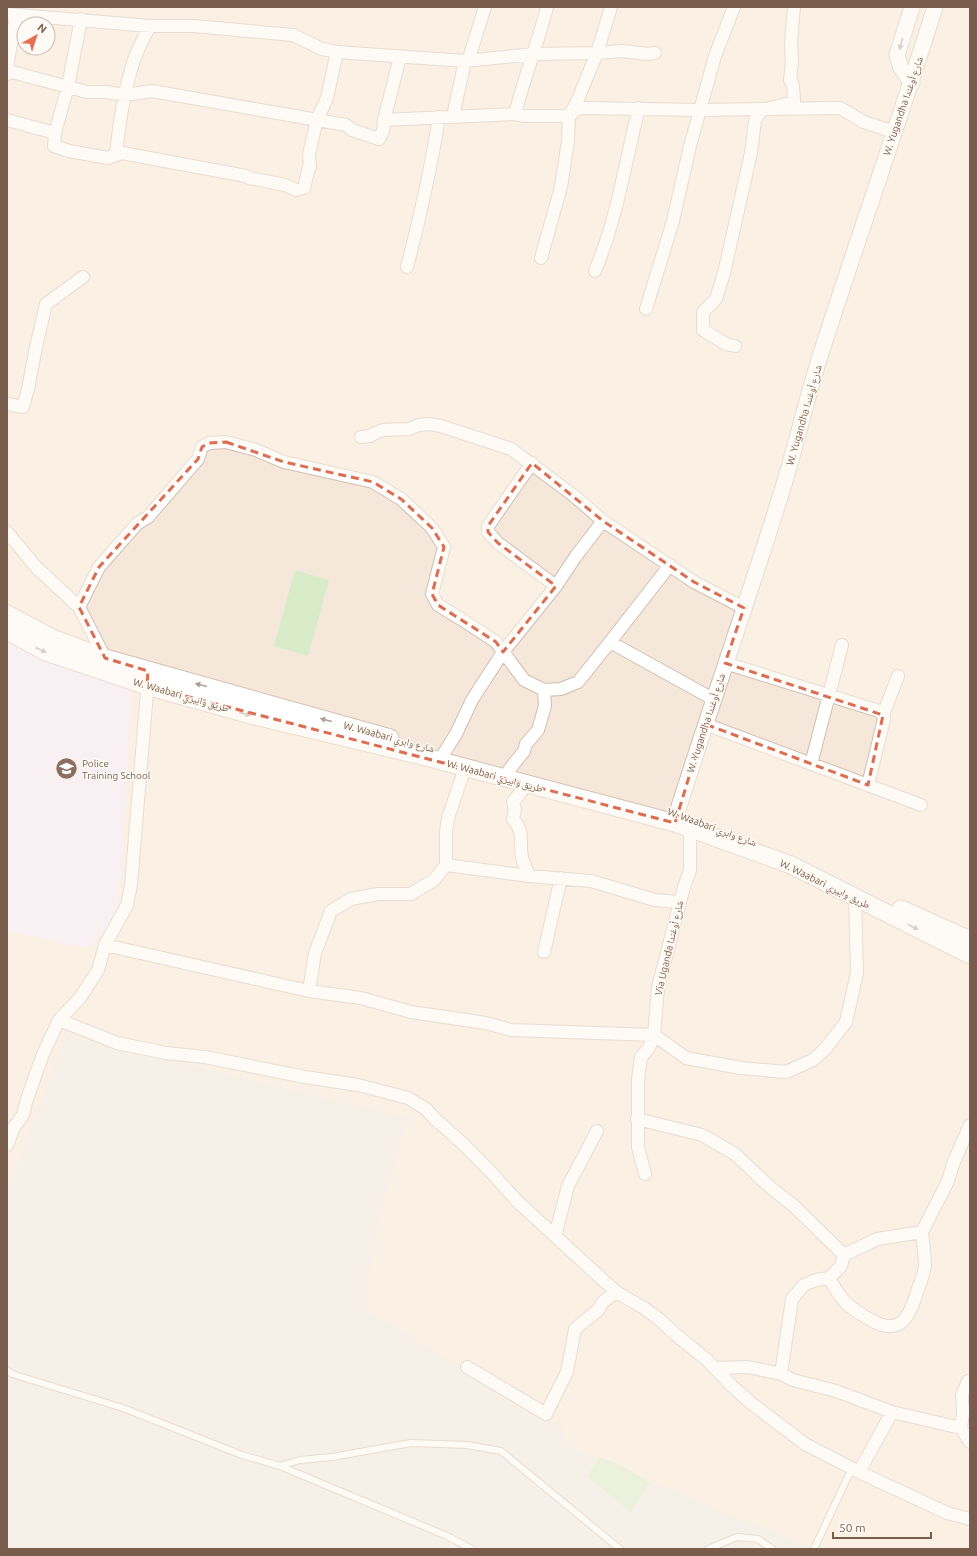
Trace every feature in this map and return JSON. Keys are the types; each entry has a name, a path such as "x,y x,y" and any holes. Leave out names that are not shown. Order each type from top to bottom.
{"main road":[{"name":"W. Waabari شارع وابري","path":"7,614 52,638 105,658 148,678 509,770 803,861 886,902 970,940"},
{"name":"W. Waabari طريق وابيري","path":"7,632 46,652 148,678 251,715 426,757 526,785 681,822 791,865 970,955"}],"street":[{"path":"453,116 465,61 469,58 484,7"},
{"path":"515,114 523,82 534,54 547,7"},
{"path":"541,258 561,187 568,141 569,116 576,104 597,53 611,7"},
{"path":"646,309 673,221 690,146 715,56 734,7"},
{"path":"735,346 726,344 703,330 703,312 716,300 724,273 751,153 755,120 762,110 794,102 793,85 790,80 794,7"},
{"path":"912,7 897,55 901,68 912,83"},
{"name":"W. Yugandha شارع أوغندا","path":"681,822 705,724 785,480 821,352 894,132 912,83 935,7"},
{"path":"7,66 12,14 150,26 194,26 293,35 322,49 337,52 465,61 534,54 622,51 648,54 655,53"},
{"path":"81,19 68,86 55,133 54,146 69,151 108,158 122,153 246,176 249,178 285,185 296,190 304,188 310,167 309,154 317,120 327,98 337,52"},
{"path":"116,155 124,95 135,59 150,26"},
{"path":"7,74 12,72 87,92 105,92 124,95 152,91 346,125 352,130 379,139 383,131 384,120 400,57"},
{"path":"384,120 515,114 526,116 569,116 577,109 584,108 762,110 840,108 864,122 894,132"},
{"path":"595,271 606,245 619,199 639,108"},
{"path":"407,267 429,175 439,117"},
{"path":"7,120 55,133"},
{"path":"7,404 23,407 30,382 46,304 83,277"},
{"path":"361,437 370,436 375,432 383,430 409,429 424,424 441,426 511,449 532,463 603,521 694,582 744,608"},
{"path":"80,607 99,567 137,524 148,517 198,459 202,447 209,443 226,442 256,450 284,462 373,482 401,499 432,528 444,547 432,594 438,605 461,618 496,642 524,680 544,690 561,689 578,682 670,565"},
{"path":"532,463 488,526 488,532 498,543 556,586"},
{"path":"444,753 456,734 472,700 503,652 556,586 576,556 603,521"},
{"path":"7,532 36,567 80,607 105,658"},
{"path":"610,642 713,699"},
{"path":"811,764 842,645"},
{"path":"725,664 879,711 883,715"},
{"path":"868,785 884,719 883,715 898,676"},
{"path":"7,1145 14,1127 23,1115 43,1054 59,1020 80,998 98,970 105,945 127,905 131,885 148,678"},
{"path":"509,770 524,751 526,744 538,730 545,706 544,690"},
{"path":"705,724 921,805"},
{"path":"309,990 315,953 331,911 351,899 378,894 410,894 434,880 446,865 446,832 448,818 465,768"},
{"path":"526,785 514,802 515,810 513,818 518,824 522,836 522,857 529,876"},
{"name":"Via Uganda شارع أوغندا","path":"654,1035 658,987 679,902 690,870 681,822"},
{"path":"446,865 529,876 591,881 655,900 679,902"},
{"path":"544,952 561,878"},
{"path":"105,945 309,990 361,998 411,1012 486,1023 511,1030 654,1035 686,1058 741,1068 786,1072 813,1060 825,1049 846,1022 857,973 855,898"},
{"path":"59,1020 117,1043 166,1053 205,1057 305,1077 358,1085 408,1098 426,1109 490,1171 518,1202 616,1292 644,1308 659,1319 716,1368 751,1403 805,1444 947,1513 970,1518"},
{"path":"645,1174 638,1147 638,1080 641,1057 649,1048 654,1035"},
{"path":"637,1119 702,1135 735,1154 770,1188 794,1206 844,1255"},
{"path":"829,1278 844,1303 876,1324 894,1326 901,1323 913,1308 918,1289 923,1279 925,1264 922,1232 948,1181 953,1164 970,1125"},
{"path":"555,1236 568,1186 597,1131"},
{"path":"781,1374 792,1299 804,1285 816,1280 829,1278 841,1266 844,1255 877,1239 922,1232"},
{"path":"467,1367 546,1414 567,1372 575,1329 598,1310 603,1302 616,1292"},
{"path":"716,1368 748,1367 781,1374 793,1380 836,1391 892,1412 961,1428"},
{"path":"968,1381 962,1395 963,1412 961,1428 970,1442"},
{"path":"856,1470 892,1412"}],"lane":[{"path":"7,1370 12,1374 123,1408 242,1455 280,1466 448,1536 472,1549"},
{"path":"280,1466 300,1460 332,1457 411,1443 467,1445 501,1451 620,1549"},
{"path":"814,1549 856,1470"},
{"path":"708,1549 737,1537 758,1539 772,1549"}],"highlighted area":[{"path":"226,442 284,462 373,482 401,499 432,528 444,547 432,594 438,605 496,642 503,652 556,586 498,543 488,532 488,526 532,463 603,521 694,582 744,608 725,663 883,715 868,785 705,724 675,823 147,686 148,671 105,658 79,607 99,567 198,459 202,447 209,443"}],"shaded area":[{"path":"7,7 970,7 970,1549 810,1549 563,1446 561,1426 368,1312 368,1281 377,1226 408,1113 404,1117 66,1035 7,1191"},
{"name":"Police Training School","path":"7,641 131,691 123,848 118,904 109,925 89,948 7,931"},
{"path":"66,1035 404,1117 409,1112 377,1226 368,1281 368,1312 562,1426 564,1446 812,1549 7,1549 7,1191"}],"green space":[{"path":"295,570 329,580 308,656 274,646"},
{"path":"599,1457 619,1464 650,1483 631,1512 587,1477"}],"place":[{"name":"Police Training School","path":"67,769"}]}
